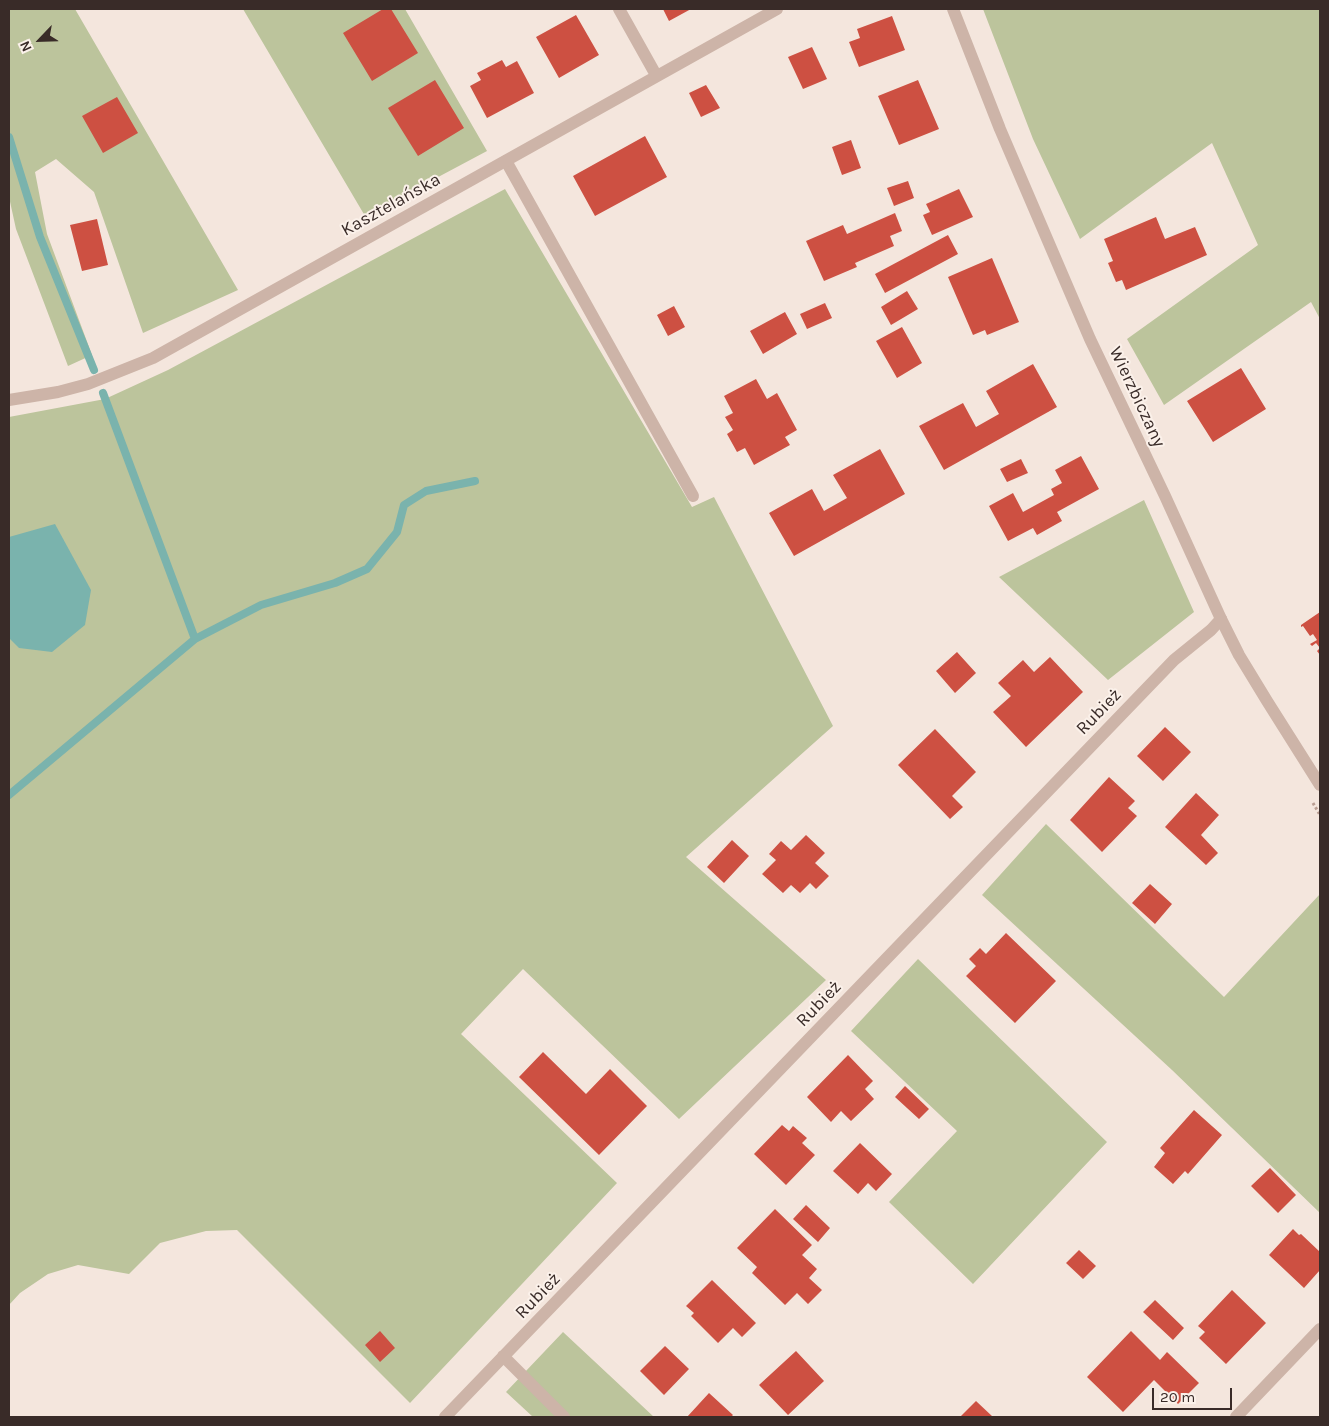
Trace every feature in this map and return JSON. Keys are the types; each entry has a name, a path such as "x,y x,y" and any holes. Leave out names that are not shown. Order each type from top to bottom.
{"street":[{"path":"619,9 656,75"},
{"name":"Kasztelańska","path":"9,400 58,392 88,384 153,358 777,9"},
{"name":"Wierzbiczany","path":"953,9 1000,130 1090,339 1221,619 1257,686 1320,785"},
{"path":"506,161 693,496"},
{"name":"Rubież","path":"445,1417 1174,660 1211,630 1221,619"},
{"path":"1236,1417 1320,1329"},
{"path":"503,1356 564,1417"}],"green space":[{"path":"9,9 75,9 238,290 143,333 94,192 56,159 35,172 47,234 92,355 68,366 16,229 9,197"},
{"path":"243,9 405,9 487,151 365,216"},
{"path":"983,9 1320,9 1320,319 1311,302 1164,405 1127,339 1258,245 1212,143 1080,239 1033,139"},
{"path":"505,189 692,507 714,497 833,726 686,857 826,980 679,1119 523,969 461,1034 617,1183 410,1403 237,1230 206,1231 160,1243 129,1274 78,1265 48,1274 20,1293 9,1305 9,417 105,399 168,370"},
{"path":"1144,500 1194,612 1108,680 999,577"},
{"path":"1046,824 1224,997 1320,894 1320,1213 1172,1070 982,895"},
{"path":"918,959 1107,1142 973,1284 889,1202 957,1131 851,1031"},
{"path":"563,1332 654,1417 533,1417 506,1392"}],"water":[{"path":"55,524 91,590 85,625 52,652 19,648 9,638 9,537"}],"building":[{"path":"383,9 391,9 418,53 372,81 343,33"},
{"path":"663,9 691,9 669,21"},
{"path":"576,15 599,55 559,78 536,37"},
{"path":"892,16 905,50 859,67 849,42 860,38 857,29"},
{"path":"812,47 827,79 803,89 788,57"},
{"path":"502,60 506,67 517,61 534,93 487,118 470,86 481,80 477,73"},
{"path":"435,80 464,128 418,156 388,108"},
{"path":"918,80 939,129 899,145 878,96"},
{"path":"706,85 720,108 701,117 689,93"},
{"path":"117,97 138,133 103,153 82,116"},
{"path":"645,136 667,177 595,216 573,176"},
{"path":"851,140 861,168 842,175 832,147"},
{"path":"908,181 914,198 894,206 887,188"},
{"path":"959,189 973,217 932,235 923,215 930,212 926,204"},
{"path":"895,213 902,231 890,236 894,246 855,263 857,267 824,281 806,241 843,225 847,234"},
{"path":"1156,217 1165,239 1195,227 1207,255 1126,290 1122,280 1116,282 1108,263 1113,261 1104,239"},
{"path":"97,219 108,265 82,271 70,225"},
{"path":"948,235 958,254 885,293 875,274"},
{"path":"992,258 1019,322 987,335 985,330 973,335 948,277"},
{"path":"907,291 918,309 891,325 881,307"},
{"path":"825,303 832,318 807,329 800,314"},
{"path":"674,306 685,327 668,336 657,315"},
{"path":"785,312 797,334 763,354 750,331"},
{"path":"902,327 922,363 897,378 876,341"},
{"path":"1033,364 1057,407 944,470 919,426 963,403 976,427 999,414 986,391"},
{"path":"1241,368 1266,409 1213,442 1187,401"},
{"path":"756,379 767,399 777,393 797,430 785,437 790,445 754,465 745,448 737,452 727,434 733,430 725,417 733,413 724,396"},
{"path":"880,449 905,494 794,556 769,513 812,489 824,511 847,498 833,475"},
{"path":"1081,456 1099,489 1057,512 1062,521 1037,535 1033,528 1008,541 989,506 1013,493 1023,512 1054,495 1051,489 1062,483 1055,470"},
{"path":"1021,459 1028,473 1007,482 1000,469"},
{"path":"1320,612 1320,648 1316,643 1312,646 1310,644 1317,640 1313,634 1310,636 1301,625"},
{"path":"957,652 976,673 955,693 936,671"},
{"path":"1050,657 1083,692 1026,747 993,712 1011,696 998,683 1023,660 1034,672"},
{"path":"1165,727 1191,752 1163,781 1137,756"},
{"path":"935,729 976,772 952,796 963,807 950,819 898,765"},
{"path":"1109,777 1135,801 1128,808 1137,816 1102,852 1070,820"},
{"path":"1196,793 1219,815 1201,835 1218,853 1206,865 1165,827"},
{"path":"806,835 825,853 815,863 829,876 816,889 810,883 800,893 791,885 783,893 762,874 776,860 769,854 781,841 791,850"},
{"path":"732,840 749,856 724,883 707,867"},
{"path":"1150,884 1172,904 1155,924 1132,903"},
{"path":"1006,933 1056,981 1015,1023 966,976 976,966 969,959 980,948 986,954"},
{"path":"543,1052 586,1094 610,1069 647,1106 599,1155 519,1077"},
{"path":"848,1055 873,1081 865,1089 874,1099 851,1121 841,1111 831,1122 807,1097"},
{"path":"905,1086 929,1109 919,1119 895,1097"},
{"path":"1194,1110 1222,1135 1188,1174 1185,1171 1173,1184 1154,1167 1165,1153 1160,1148"},
{"path":"782,1125 789,1131 793,1126 807,1138 802,1143 815,1155 786,1185 754,1154"},
{"path":"860,1143 892,1174 876,1191 868,1183 858,1194 833,1171"},
{"path":"1270,1168 1296,1195 1278,1213 1251,1186"},
{"path":"806,1205 830,1228 818,1242 793,1219"},
{"path":"775,1209 812,1245 802,1255 817,1269 809,1278 822,1290 808,1304 797,1293 785,1305 752,1273 757,1267 737,1248"},
{"path":"1293,1229 1320,1252 1320,1270 1304,1288 1269,1255"},
{"path":"1079,1250 1096,1266 1083,1279 1066,1263"},
{"path":"712,1280 756,1323 742,1337 733,1328 718,1343 691,1316 694,1313 686,1306"},
{"path":"1232,1290 1266,1323 1226,1364 1199,1338 1205,1332 1198,1326"},
{"path":"1155,1300 1184,1328 1173,1340 1143,1312"},
{"path":"380,1331 395,1348 380,1362 365,1345"},
{"path":"1131,1331 1160,1360 1167,1352 1199,1383 1178,1404 1154,1380 1123,1412 1087,1377"},
{"path":"665,1346 689,1369 664,1395 640,1371"},
{"path":"796,1351 824,1381 788,1415 759,1385"},
{"path":"709,1393 733,1415 731,1417 687,1417"},
{"path":"976,1401 993,1417 960,1417"}],"waterway":[{"path":"9,137 40,237 94,370"},
{"path":"103,393 195,639"},
{"path":"9,795 195,639 261,605 335,583 367,569 397,532 404,505 426,491 475,481"}]}
